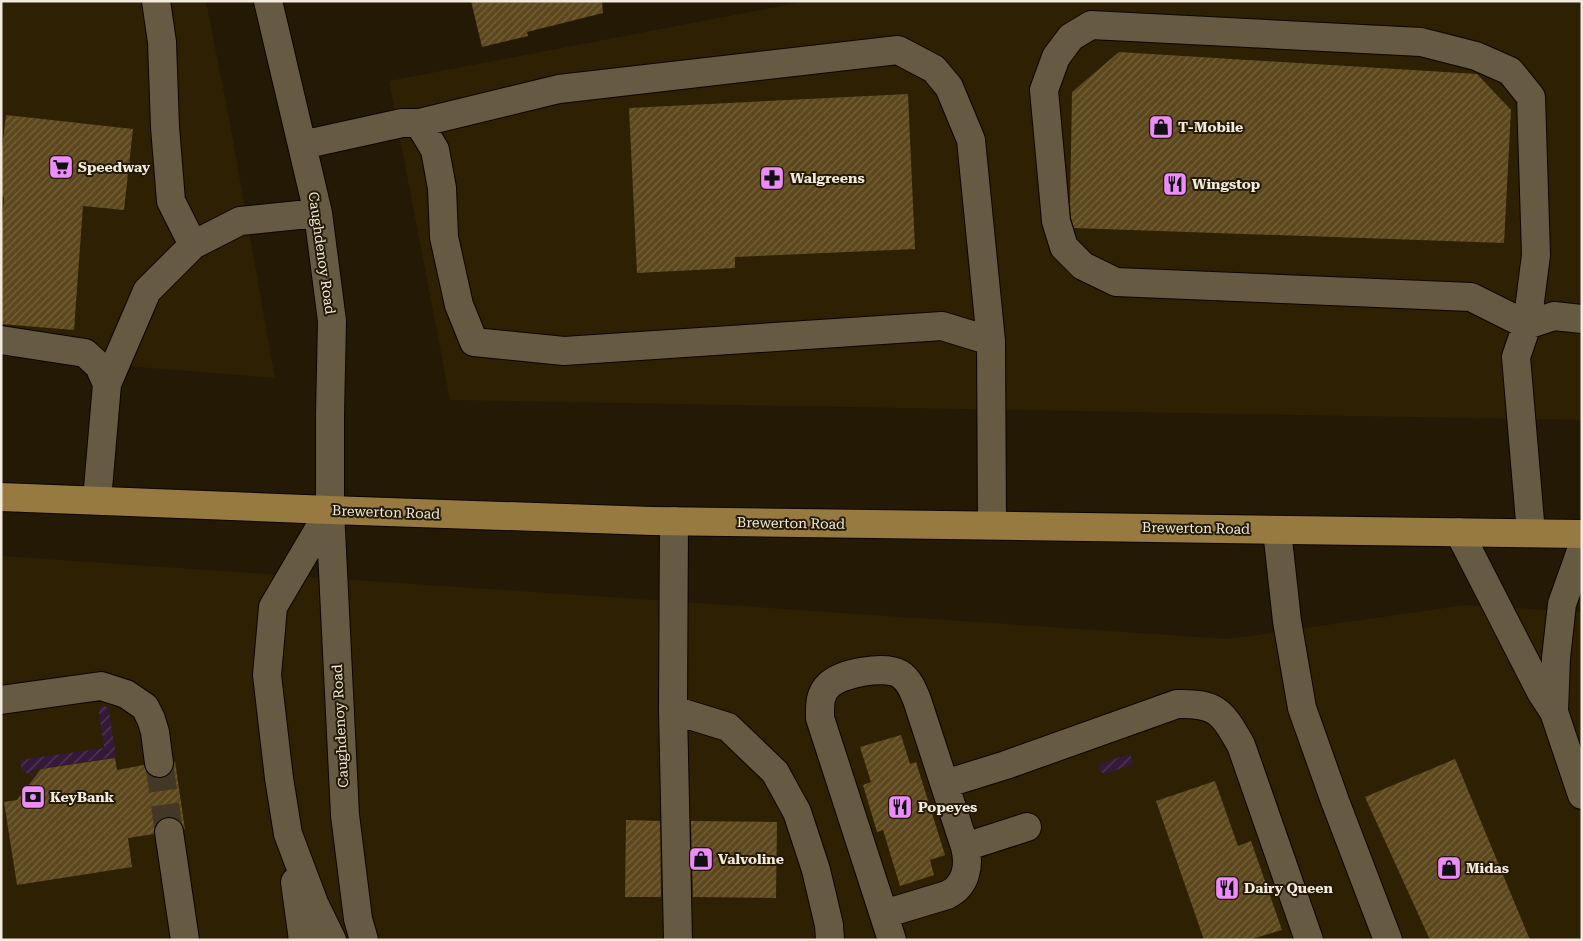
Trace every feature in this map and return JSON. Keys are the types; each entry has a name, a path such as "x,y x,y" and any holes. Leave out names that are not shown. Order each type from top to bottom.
{"main road":[{"name":"Brewerton Road","path":"1,497 674,521 1582,534"}],"street":[{"path":"156,1 162,42 171,201 193,245"},
{"name":"Caughdenoy Road","path":"268,1 318,213 332,321 330,510 345,816 358,918 364,940"},
{"path":"1531,533 1516,357 1528,324 1536,255 1531,97 1510,71 1476,56 1421,42 1091,25 1071,38 1056,57 1044,90 1056,221 1064,247 1083,266 1116,282 1471,297 1528,324 1554,316 1582,319"},
{"path":"302,145 402,123 419,123 559,89 898,50 934,69 949,87 971,140 991,341 992,525"},
{"path":"419,123 435,150 442,188 444,237 460,305 474,342 564,351 942,326 991,341"},
{"path":"97,500 107,384 146,291 193,245 240,221 318,213"},
{"path":"1,340 85,353 99,366 107,384"},
{"path":"303,940 278,778 267,675 273,607 330,510"},
{"path":"674,521 672,710 678,940"},
{"path":"1277,530 1287,621 1302,708 1338,810 1388,940"},
{"path":"1459,532 1541,692 1554,712 1582,795"},
{"path":"1554,712 1556,658 1562,604 1582,548"},
{"path":"884,914 947,895 954,891 964,878 968,865 965,847 917,700 910,684 900,674 886,670 869,671 840,678 828,686 820,700 820,718 892,940"},
{"path":"1,700 101,686 126,694 145,706 155,732 159,763"},
{"path":"945,784 1006,765 1177,704 1196,704 1213,708 1226,720 1241,745 1309,940"},
{"path":"672,710 728,727 775,772 797,812 816,870 830,940"},
{"path":"965,847 1027,827"},
{"path":"169,832 185,940"},
{"path":"288,834 314,903 332,940"}],"shaded area":[{"path":"1,1 206,1 231,129 275,378 1,356"},
{"path":"807,1 1582,1 1582,420 450,400 389,81"},
{"path":"1,556 1228,639 1466,605 1582,612 1582,940 1,940"},
{"path":"102,706 108,708 109,711 116,757 32,770 34,778 22,770 20,760 104,748 99,712"},
{"path":"1130,754 1133,764 1105,774 1100,772 1099,768 1102,763"}],"building":[{"path":"471,1 602,1 603,13 527,32 528,36 482,47"},
{"path":"1119,52 1477,74 1511,110 1504,243 1074,228 1070,204 1072,92"},
{"name":"Walgreens","path":"908,94 915,249 735,257 735,268 637,273 629,108"},
{"path":"6,115 133,129 124,210 83,206 74,330 1,324 1,235 4,197 1,197 1,159"},
{"name":"Popeyes","path":"901,735 910,764 916,762 945,855 930,860 934,875 900,886 883,830 877,832 863,785 871,782 860,747"},
{"path":"115,758 117,770 144,765 147,773 153,778 169,775 175,761 185,830 181,822 174,817 167,817 159,820 154,827 154,834 128,838 132,867 17,885 4,802 17,800 41,769"},
{"name":"Midas","path":"1455,759 1530,940 1430,940 1365,797"},
{"name":"Dairy Queen","path":"1215,781 1238,846 1251,841 1282,930 1248,940 1204,940 1156,801"},
{"path":"626,820 660,821 661,897 625,897"},
{"path":"691,821 777,822 776,898 693,897"}],"tunnel":[{"path":"159,763 169,832"}],"place":[{"name":"T-Mobile","path":"1161,127"},
{"name":"Speedway","path":"61,167"},
{"name":"Walgreens","path":"772,178"},
{"name":"Wingstop","path":"1175,184"},
{"name":"KeyBank","path":"33,797"},
{"name":"Popeyes","path":"900,807"},
{"name":"Valvoline","path":"701,859"},
{"name":"Midas","path":"1449,868"},
{"name":"Dairy Queen","path":"1227,888"}]}
